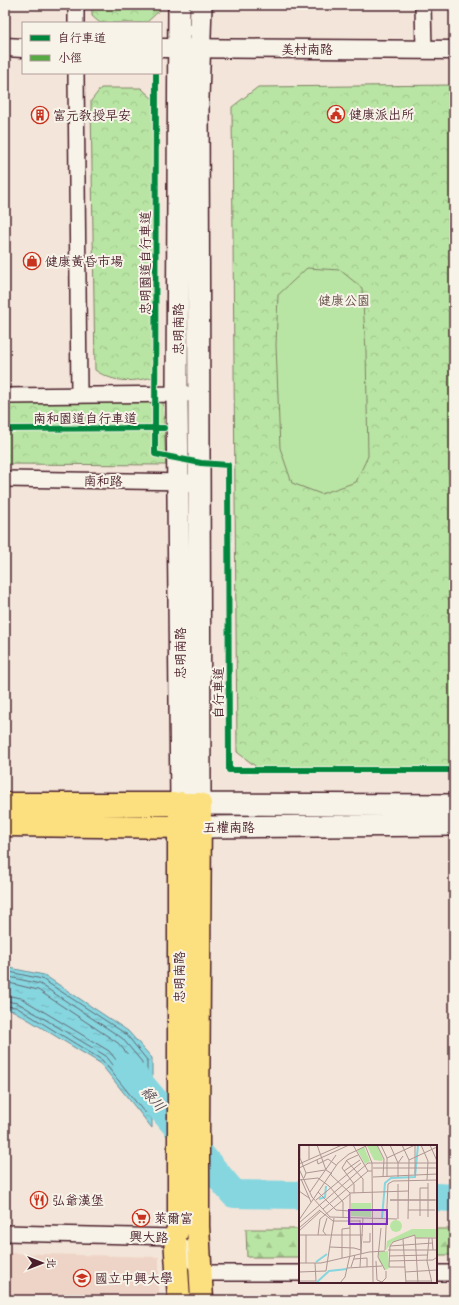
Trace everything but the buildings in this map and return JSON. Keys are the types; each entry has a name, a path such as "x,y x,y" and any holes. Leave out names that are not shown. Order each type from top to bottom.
{"main road":[{"name":"忠明南路","path":"179,5 170,48 179,481 191,804"},
{"name":"忠明南路","path":"201,5 198,98 200,483 191,804 180,1077 184,1230 202,1273 202,1300"},
{"name":"五權南路","path":"5,804 454,805"},
{"name":"五權南路","path":"5,825 189,827 454,825"},
{"name":"忠明南路","path":"179,1300 184,1230 198,1140 189,827"},
{"path":"170,1300 184,1230"},
{"path":"202,1273 208,1300"}],"street":[{"path":"76,5 76,22"},
{"path":"423,5 424,50"},
{"path":"5,48 22,48"},
{"name":"美村南路","path":"170,48 454,50"},
{"path":"76,74 80,395"},
{"path":"5,396 199,394"},
{"name":"南和路","path":"5,479 179,481 200,483"},
{"name":"興大路","path":"5,1233 184,1230"},
{"path":"202,1273 299,1273"},
{"path":"437,1273 454,1273"}],"shaded area":[{"name":"國立中興大學","path":"5,1253 159,1257 159,1300 5,1300"}],"green space":[{"path":"92,5 159,5 159,11 147,22 99,22 92,16"},
{"name":"健康公園","path":"454,85 454,772 259,769 237,752 232,107 258,87"},
{"path":"101,88 141,88 155,101 157,376 140,380 117,380 102,375 95,370 91,101"},
{"path":"307,268 340,270 362,288 366,351 368,456 356,482 321,494 292,483 280,448 276,345 278,295"},
{"path":"5,397 163,399 166,465 5,464"},
{"path":"246,1229 299,1229 299,1257 247,1257"},
{"path":"437,1229 454,1229 454,1255 437,1255"}],"water":[{"path":"5,967 44,975 128,1031 152,1058 152,1128 100,1063 14,1011 5,1009"}],"waterway":[{"name":"綠川","path":"127,1068 234,1194 299,1195"},
{"name":"綠川","path":"437,1197 454,1198"}],"marked path":[{"path":"252,1296 253,1300"}],"cycle path":[{"name":"忠明園道自行車道","path":"156,74 155,454 201,463 228,465 229,770 454,770"},
{"name":"南和園道自行車道","path":"5,429 164,428"}],"place":[{"name":"健康派出所","path":"336,114"},
{"name":"富元教授早安","path":"40,115"},
{"name":"健康黃昏市場","path":"32,261"},
{"name":"弘爺漢堡","path":"39,1200"},
{"name":"萊爾富","path":"141,1218"},
{"name":"國立中興大學","path":"82,1278"}]}
